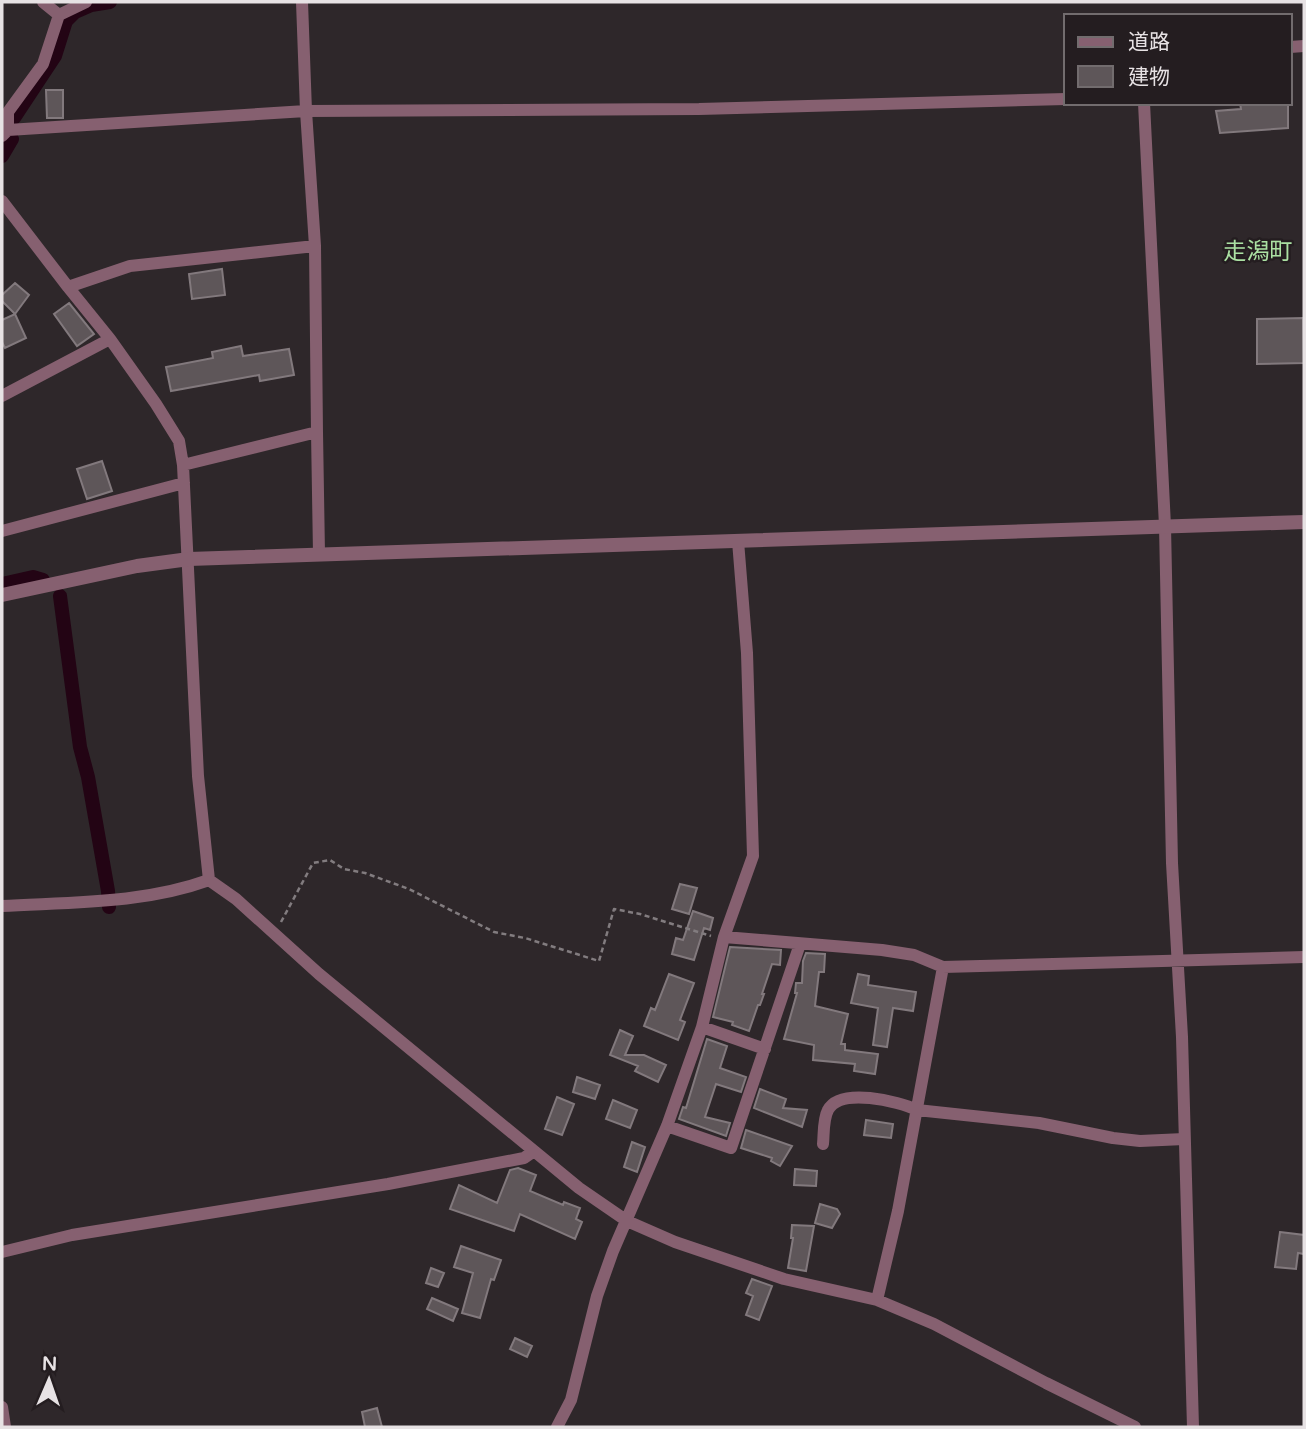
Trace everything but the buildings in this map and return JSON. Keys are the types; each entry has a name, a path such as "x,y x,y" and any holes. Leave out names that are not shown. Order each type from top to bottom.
{"street":[{"path":"43,2 59,15"},
{"path":"86,2 59,15 43,64 8,112 4,133 306,110 713,108 1064,99"},
{"path":"302,2 315,246 318,554"},
{"path":"1144,105 1165,526 1172,863 1178,962 1192,1427"},
{"path":"2,201 110,339 179,441 189,559 198,776 209,880 236,899 319,974 579,1188 627,1221 675,1242 784,1279 877,1300 934,1324 1135,1427"},
{"path":"68,287 131,266 315,246"},
{"path":"2,396 110,339"},
{"path":"183,465 317,432"},
{"path":"2,531 184,483"},
{"path":"2,595 137,566 189,559 1304,522"},
{"path":"557,1427 571,1400 597,1296 667,1126 702,1027 724,937 753,856 747,653 738,541"},
{"path":"2,906 111,900 181,890 209,880"},
{"path":"724,937 882,950 914,956 943,967 1304,957"},
{"path":"667,1126 731,1148 800,944"},
{"path":"877,1300 918,1110 943,967"},
{"path":"702,1027 765,1049"},
{"path":"823,1144 827,1112 834,1102 848,1097 901,1102 918,1110 1039,1122 1113,1138 1140,1141 1184,1139"},
{"path":"2,1252 72,1235 388,1184 524,1158 534,1151"},
{"path":"2,1407 5,1427"}],"path":[{"path":"275,933 313,863 330,860 344,870 365,873 409,889 494,932 525,938 598,961 614,909 640,914 707,935 724,937"}],"waterway":[{"path":"14,118 55,56 66,21 75,12 91,5 110,2"},
{"path":"2,156 12,139"},
{"path":"2,584 33,577 43,580"},
{"path":"60,596 80,747 88,777 109,907"}],"district":[{"name":"走潟町","path":"1258,251"}]}
